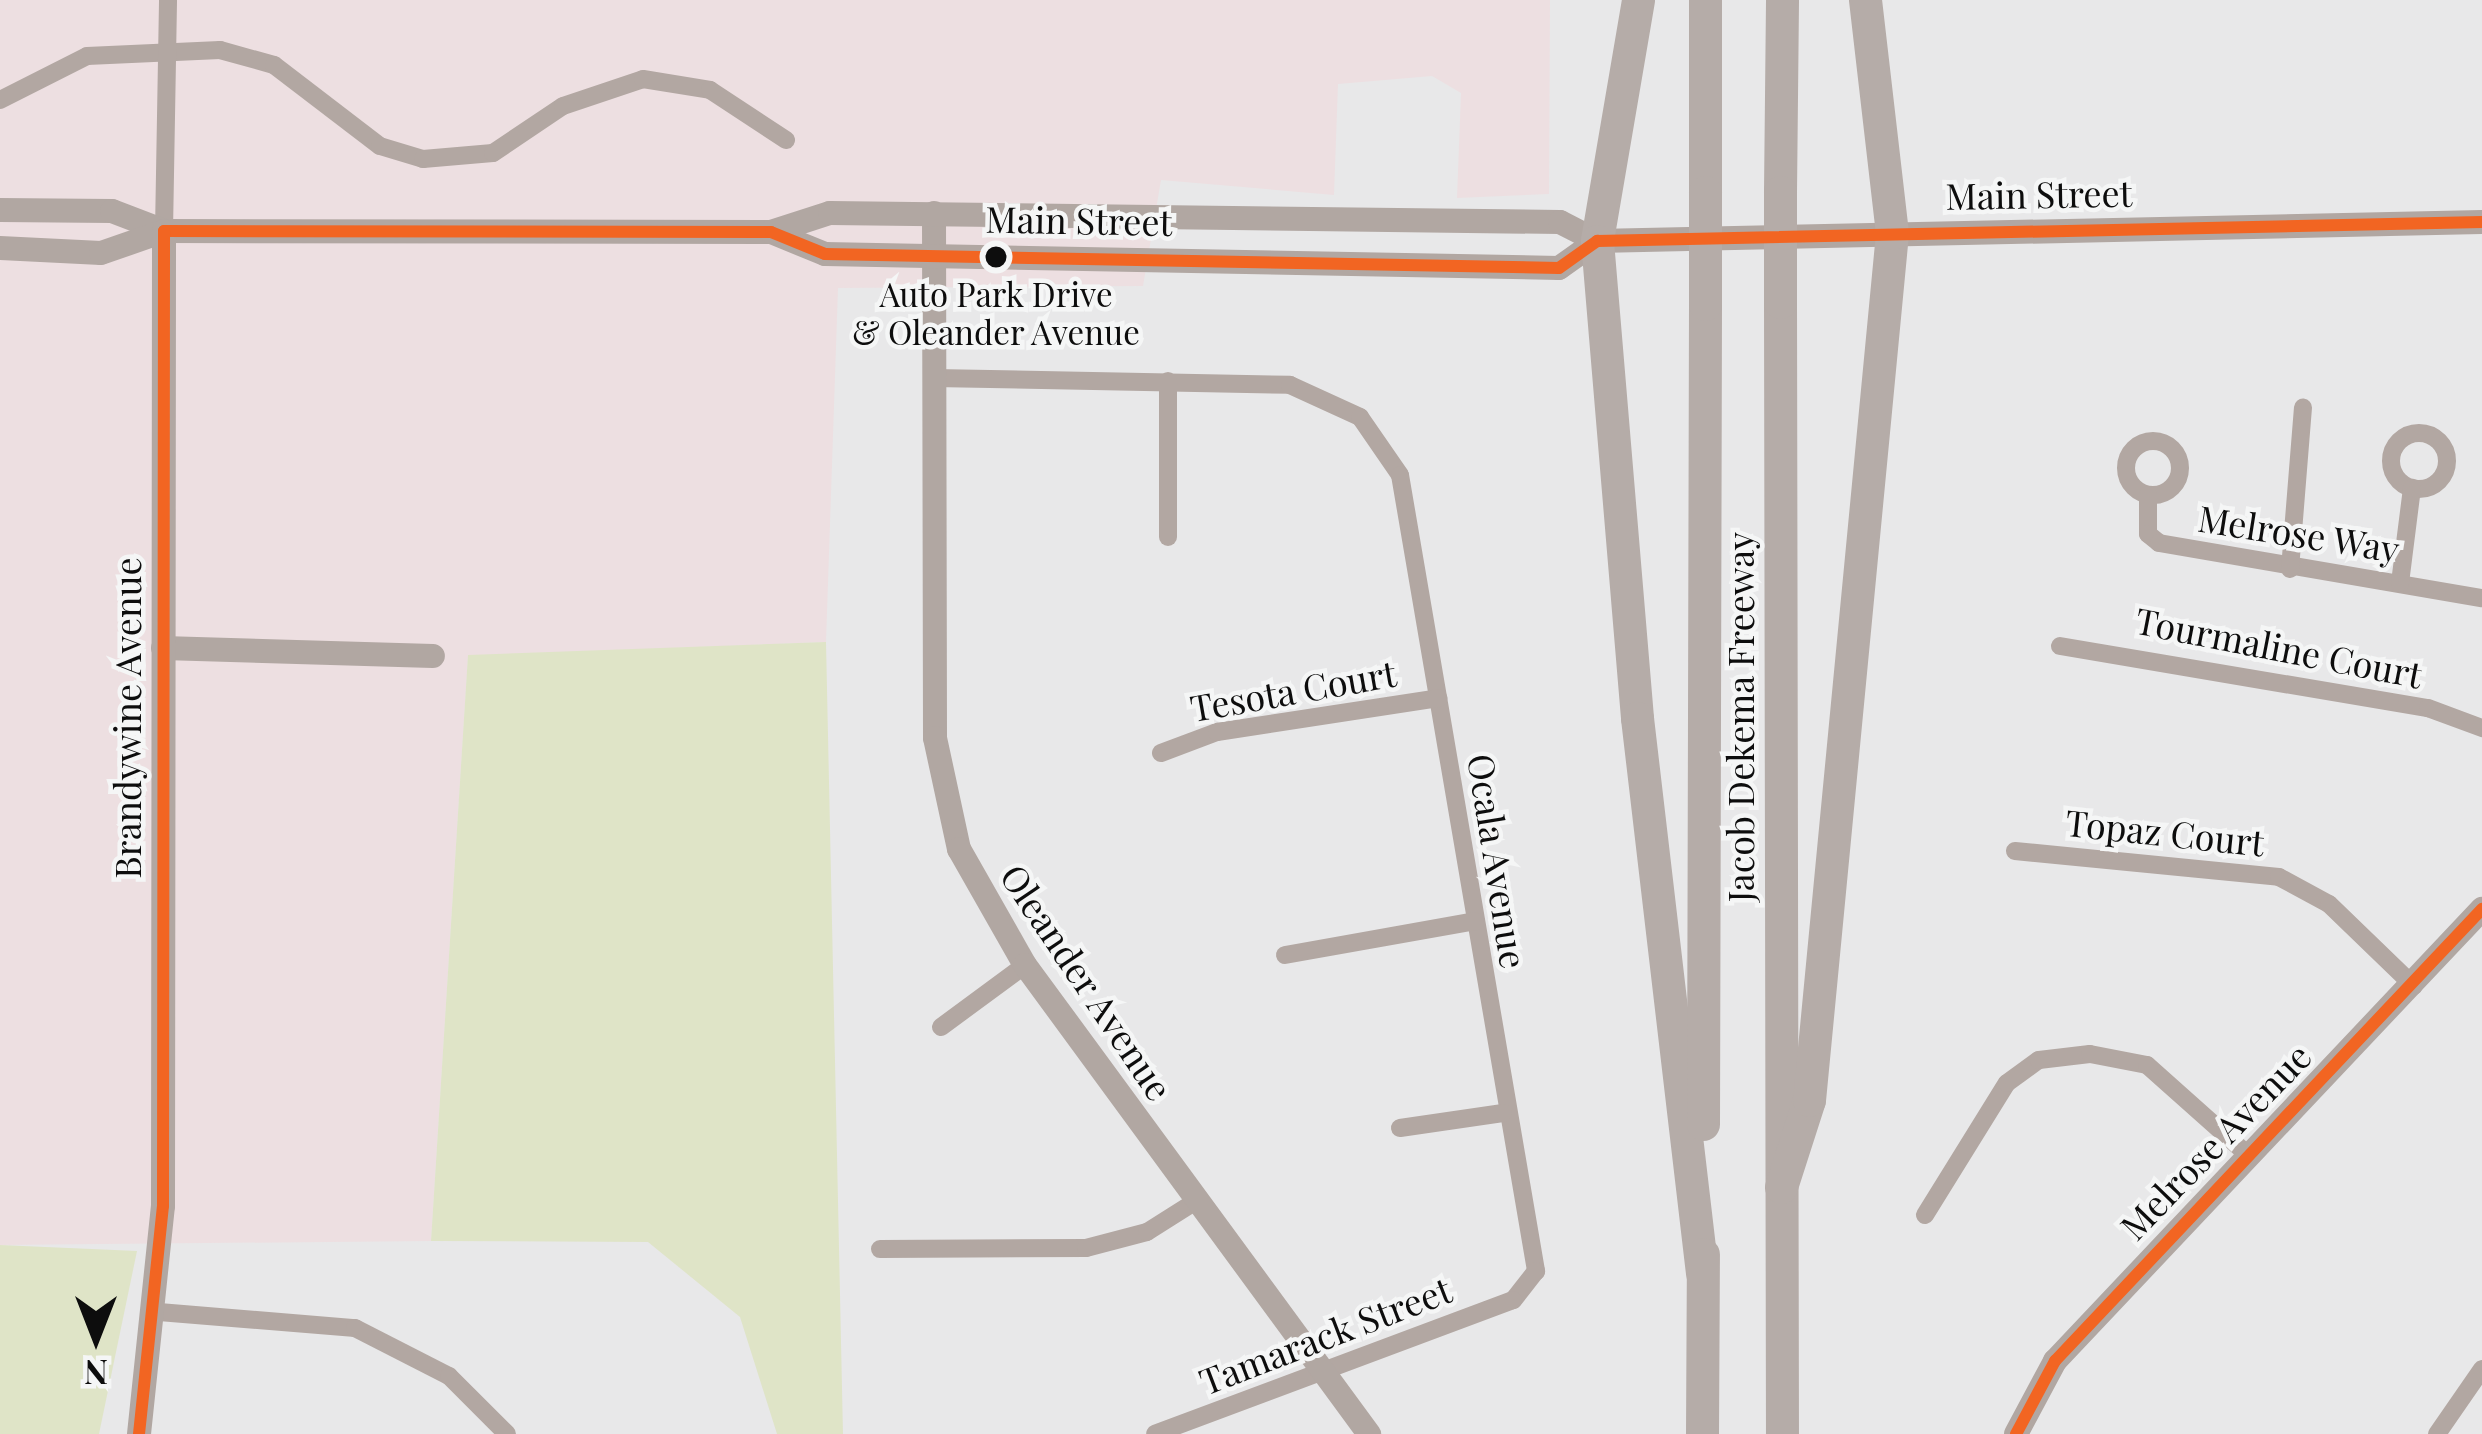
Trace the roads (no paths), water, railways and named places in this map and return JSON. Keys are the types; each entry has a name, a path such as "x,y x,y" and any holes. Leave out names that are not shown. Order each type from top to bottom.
{"highway":[{"path":"1638,0 1598,241 1636,718 1702,1273"},
{"name":"Jacob Dekema Freeway","path":"1702,1434 1706,0"},
{"name":"Jacob Dekema Freeway","path":"1782,0 1782,1434"},
{"path":"1781,1187 1809,1100 1892,233 1865,0"}],"main road":[{"name":"Main Street","path":"0,210 112,211 164,231"},
{"name":"Main Street","path":"0,248 100,253 164,231 771,232 830,213 1146,211 1560,222 1598,241 2482,222"},
{"path":"1143,257 1146,211"},
{"name":"Oleander Avenue","path":"934,213 939,776 974,883 1025,965 1369,1434"},
{"name":"Brandywine Avenue","path":"139,1434 159,1312 164,231"},
{"name":"Main Street","path":"771,232 825,254 1559,268 1598,241"},
{"path":"164,648 433,656"},
{"name":"Melrose Avenue","path":"2016,1434 2055,1360 2482,909"}],"street":[{"name":"Brandywine Avenue","path":"164,231 168,0"},
{"path":"0,100 87,56 169,49 274,65 380,146 423,159 493,153 563,106 644,79 710,90 786,140"},
{"path":"934,377 1168,381 1168,537"},
{"name":"Ocala Avenue","path":"1168,381 1290,385 1372,429 1400,476 1503,1113 1536,1271 1513,1300"},
{"path":"2290,569 2303,408"},
{"path":"2400,583 2412,488"},
{"name":"Melrose Way","path":"2147,495 2147,534 2159,543 2290,569 2482,598"},
{"name":"Tourmaline Court","path":"2060,646 2428,708 2482,728"},
{"name":"Tesota Court","path":"1161,753 1217,732 1438,698"},
{"name":"Topaz Court","path":"2015,851 2279,877 2329,904 2414,986"},
{"path":"1285,955 1475,921"},
{"path":"941,1027 1025,965"},
{"path":"1925,1216 2007,1083 2039,1060 2090,1054 2167,1075 2249,1156"},
{"path":"1400,1128 1503,1113"},
{"path":"880,1249 1086,1248 1148,1232 1196,1202"},
{"name":"Tamarack Street","path":"1159,1433 1513,1300"},
{"path":"159,1312 355,1328 449,1376 507,1434"},
{"path":"2437,1434 2482,1369"}],"place":[{"name":"Auto Park Drive & Oleander Avenue","path":"996,257"}]}
